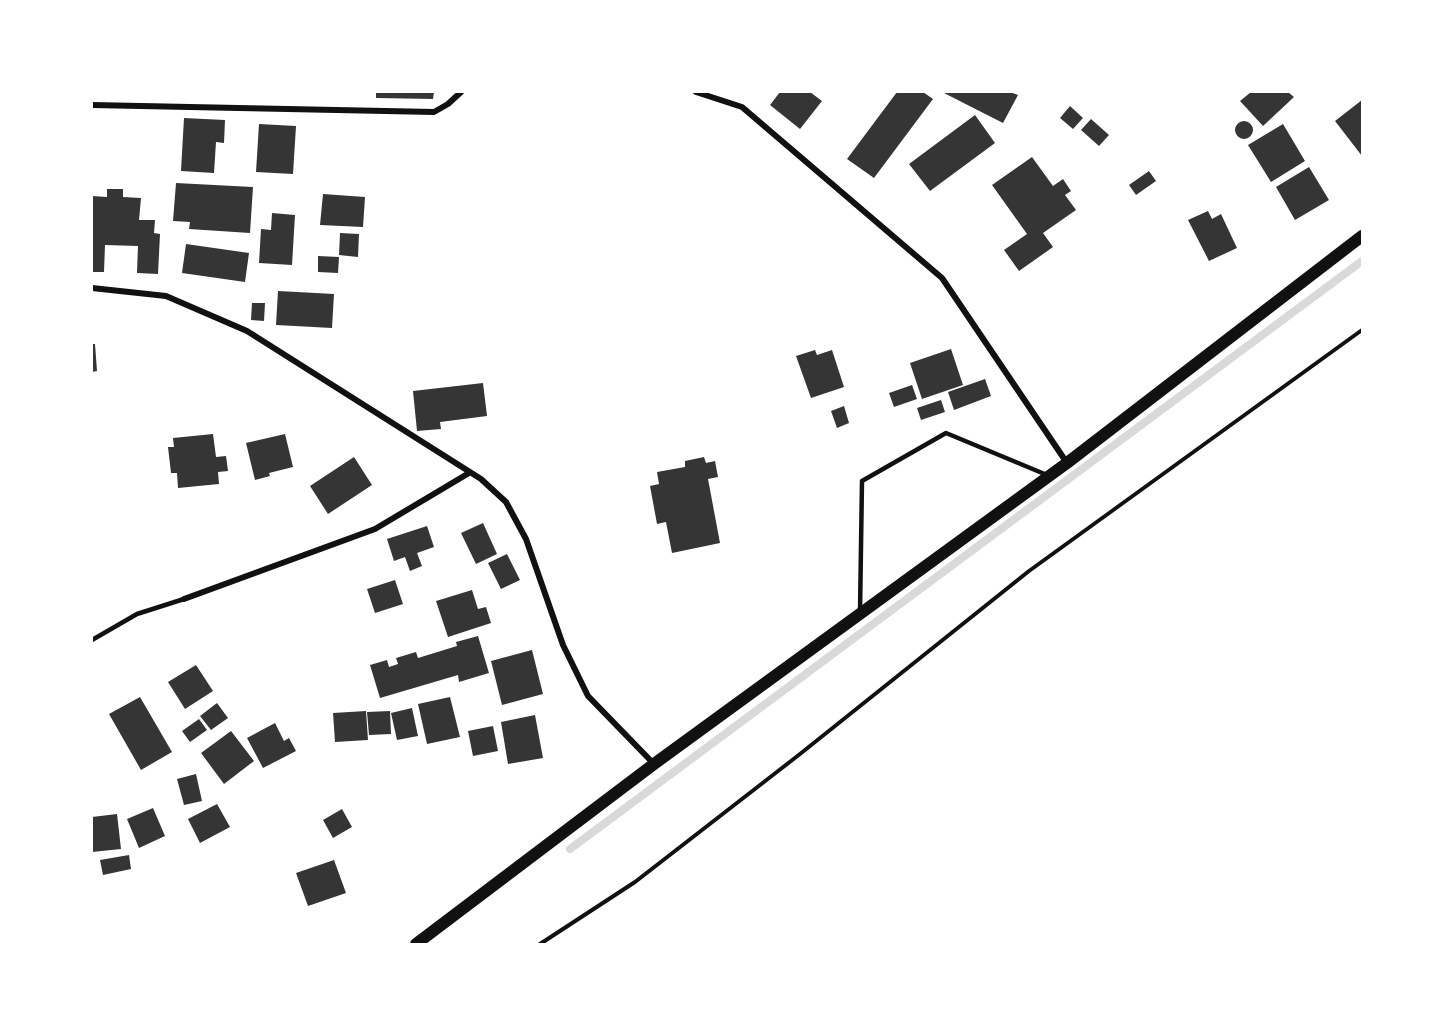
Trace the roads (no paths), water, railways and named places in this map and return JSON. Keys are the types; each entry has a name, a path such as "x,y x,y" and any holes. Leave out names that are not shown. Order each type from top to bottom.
{"main road":[{"path":"416,945 654,764 1067,463 1362,236"}],"street":[{"path":"92,105 434,112 448,104 461,92"},
{"path":"696,92 741,107 942,278 1067,463"},
{"path":"92,288 166,296 247,331 481,479 506,502 526,539 563,645 588,696 654,764"},
{"path":"184,599 375,529 469,473"}],"lane":[{"path":"860,614 862,481 946,433 1048,476"},
{"path":"92,640 137,614 184,599"}],"waterway":[{"path":"570,849 1362,261"}]}
